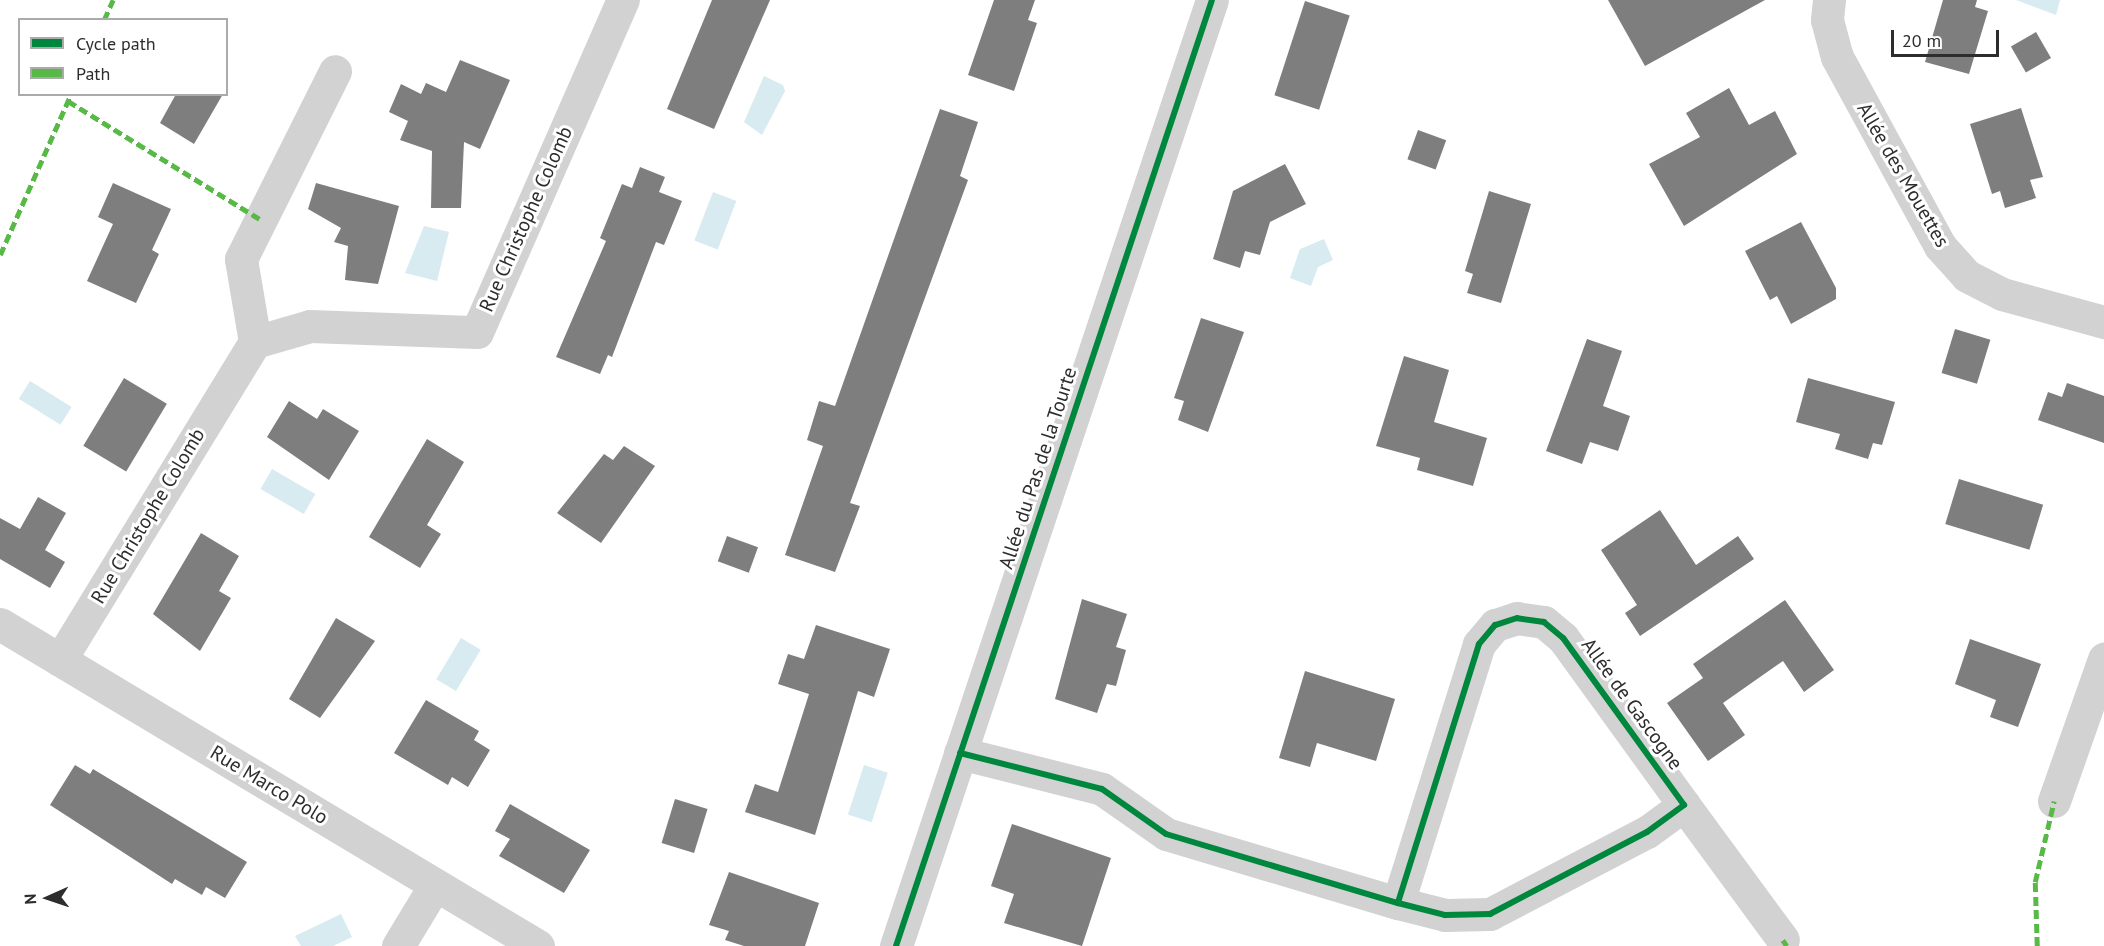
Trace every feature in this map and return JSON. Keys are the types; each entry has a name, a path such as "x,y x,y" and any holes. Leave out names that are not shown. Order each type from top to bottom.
{"street":[{"name":"Rue Christophe Colomb","path":"60,660 255,342 310,326 477,332 623,0"},
{"name":"Allée du Pas de la Tourte","path":"896,946 1212,0"},
{"name":"Allée des Mouettes","path":"1829,0 1827,20 1837,57 1941,246 1967,276 2002,294 2104,322"},
{"path":"255,342 241,260 335,71"},
{"name":"Allée de Gascogne","path":"1398,903 1479,644 1495,625 1516,618 1544,622 1563,638 1783,940"},
{"name":"Rue Marco Polo","path":"0,624 538,946"},
{"path":"2054,801 2104,659"},
{"path":"960,753 1102,789 1166,834 1445,915 1490,914 1647,832 1684,805"},
{"path":"398,946 435,885"}],"shaded area":[{"path":"2016,0 2060,0 2056,15"},
{"path":"764,76 783,85 785,91 762,135 744,122"},
{"path":"713,192 736,201 718,250 694,241"},
{"path":"424,226 449,232 437,281 405,273"},
{"path":"1324,239 1333,260 1318,267 1311,286 1290,278 1300,249"},
{"path":"30,381 72,407 60,425 19,399"},
{"path":"272,469 315,494 304,514 260,489"},
{"path":"461,638 481,650 456,691 436,679"},
{"path":"864,765 888,773 872,822 848,814"},
{"path":"341,914 352,937 333,946 301,946 295,936"}],"building":[{"path":"712,0 770,0 714,129 667,109"},
{"path":"994,0 1035,0 1028,20 1037,23 1014,91 968,75"},
{"path":"1608,0 1765,0 1645,66"},
{"path":"1943,0 1977,0 1975,7 1988,11 1969,74 1925,62"},
{"path":"1305,1 1350,16 1319,110 1274,95"},
{"path":"2036,32 2051,58 2026,72 2011,46"},
{"path":"460,60 510,80 480,149 464,142 461,208 431,208 432,151 400,140 408,121 389,112 401,84 421,94 426,83 446,92"},
{"path":"1729,88 1749,125 1775,111 1797,154 1684,226 1649,164 1700,137 1686,113"},
{"path":"175,96 222,96 194,144 160,123"},
{"path":"2021,108 2043,177 2030,180 2036,198 2005,208 2000,191 1992,194 1970,124"},
{"path":"940,109 978,122 960,176 968,180 850,503 860,506 835,572 785,555 823,446 807,440 819,401 835,406"},
{"path":"1418,130 1446,140 1436,169 1407,159"},
{"path":"1285,164 1306,204 1270,222 1260,255 1245,251 1240,268 1213,259 1233,191"},
{"path":"640,167 665,177 659,192 682,201 664,245 656,242 612,357 608,355 600,374 556,357 606,241 600,238 622,184 632,188"},
{"path":"113,183 171,209 152,250 159,254 136,303 87,281 113,224 98,217"},
{"path":"316,183 399,206 378,284 345,280 348,246 334,242 341,228 308,209"},
{"path":"1489,191 1531,204 1501,303 1467,293 1473,274 1465,271"},
{"path":"1801,222 1836,288 1836,299 1791,324 1777,296 1770,300 1745,251"},
{"path":"1201,318 1244,332 1208,432 1178,420 1184,401 1174,398"},
{"path":"1955,329 1990,340 1977,384 1942,373"},
{"path":"1587,339 1622,351 1603,406 1630,416 1618,451 1590,442 1582,464 1546,451"},
{"path":"1404,356 1449,370 1434,422 1487,438 1473,486 1417,470 1420,458 1376,446"},
{"path":"124,378 167,404 126,471 83,446"},
{"path":"1808,378 1895,402 1882,445 1873,443 1868,459 1835,449 1840,434 1796,422"},
{"path":"2067,383 2104,396 2104,443 2038,420 2048,392 2062,397"},
{"path":"289,401 317,419 323,409 359,431 329,480 267,437"},
{"path":"427,439 464,462 427,525 441,534 420,568 369,537"},
{"path":"624,446 655,466 601,543 557,513 604,454 613,460"},
{"path":"1959,479 2043,505 2029,550 1945,524"},
{"path":"38,497 66,513 45,550 65,562 50,588 0,559 0,518 20,529"},
{"path":"1660,510 1696,565 1738,536 1754,559 1640,636 1625,613 1637,605 1601,550"},
{"path":"201,533 239,556 219,591 231,598 200,651 153,614"},
{"path":"727,536 758,547 749,573 718,561"},
{"path":"1082,599 1127,614 1116,647 1126,650 1116,686 1107,684 1097,713 1055,699"},
{"path":"1785,600 1834,670 1804,692 1783,661 1723,703 1745,735 1708,761 1667,703 1703,678 1693,664"},
{"path":"336,618 375,641 320,718 289,699"},
{"path":"816,625 890,649 874,697 858,691 815,835 745,812 755,784 778,792 809,694 778,684 788,654 804,659"},
{"path":"1970,639 2041,664 2018,727 1990,717 1996,700 1955,684"},
{"path":"1305,671 1395,699 1376,761 1317,743 1310,767 1279,758"},
{"path":"426,700 479,731 474,740 490,750 468,787 452,777 448,785 394,753"},
{"path":"75,765 90,774 93,769 247,862 225,898 206,887 202,895 175,879 172,884 50,805"},
{"path":"675,799 708,809 694,853 662,843"},
{"path":"510,804 590,850 564,893 499,856 510,839 495,831"},
{"path":"1012,824 1111,858 1082,946 1004,923 1014,894 991,886"},
{"path":"729,872 819,903 805,946 744,946 725,940 729,931 709,925"}],"marked path":[{"path":"105,18 113,0"},
{"path":"0,255 70,96"},
{"path":"68,101 260,219"},
{"path":"2037,946 2035,882 2054,801"},
{"path":"1783,940 1787,946"}],"cycle path":[{"path":"896,946 1212,0"},
{"path":"960,753 1102,789 1166,834 1398,903 1445,915 1490,914 1647,832 1684,805 1563,638 1544,622 1517,618 1495,625 1479,644 1398,903"}]}
